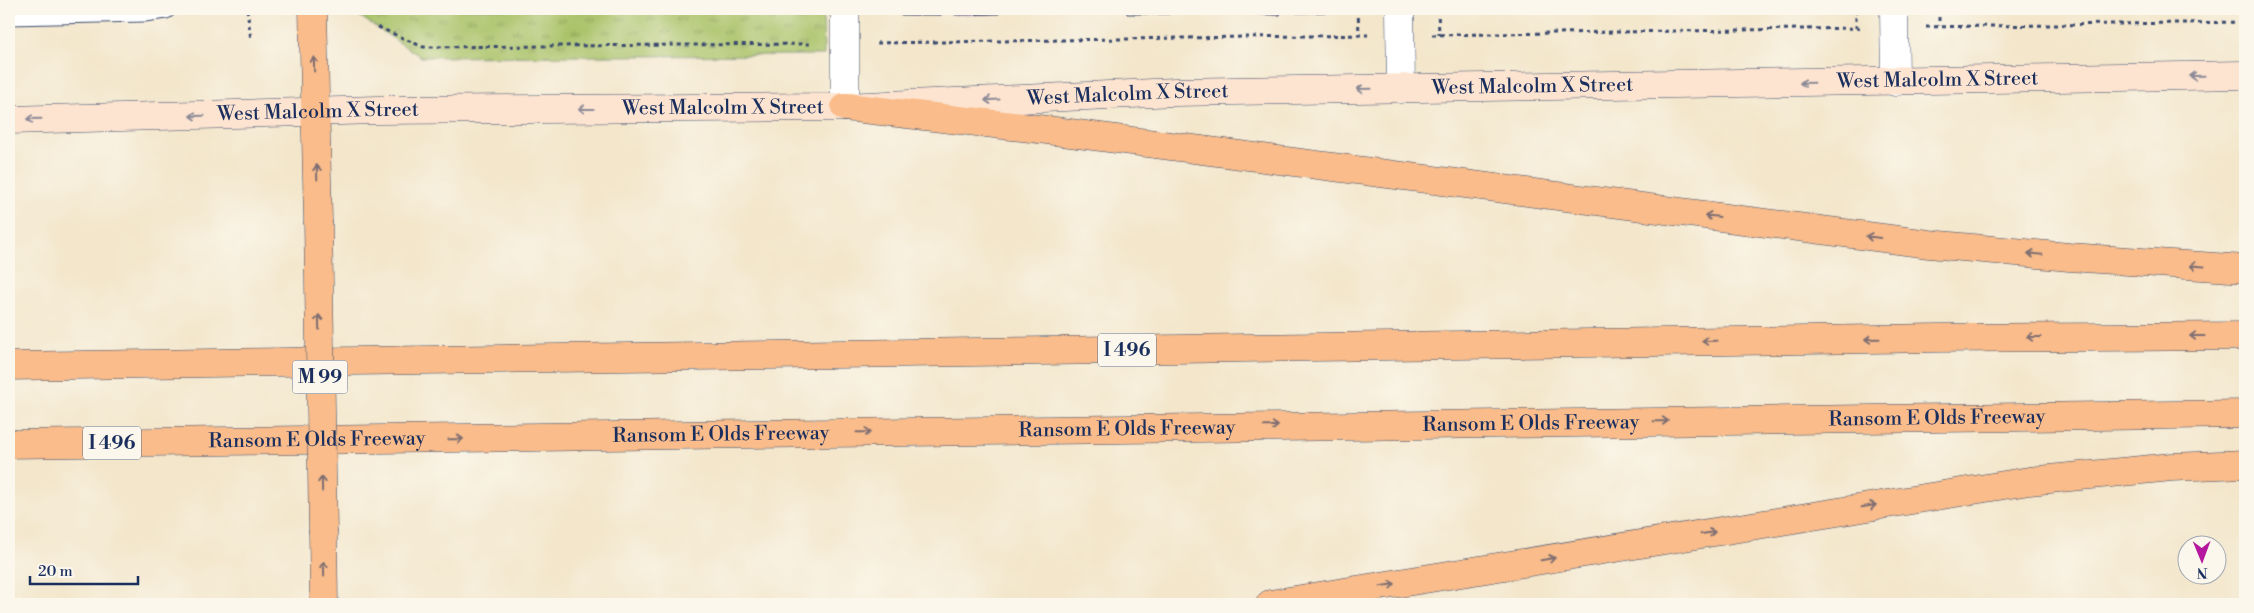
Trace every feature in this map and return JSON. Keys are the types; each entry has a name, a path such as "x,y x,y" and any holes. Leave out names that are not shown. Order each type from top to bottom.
{"main road":[{"name":"M 99","path":"313,9 324,604"},
{"path":"845,107 1039,129 1929,244 2070,257 2245,268"},
{"name":"I 496","path":"9,366 1889,338 2245,336"},
{"name":"Ransom E Olds Freeway","path":"9,444 2245,414"},
{"path":"9,459 215,442"},
{"path":"1270,604 2029,481 2172,467 2245,464"}],"street":[{"path":"845,9 845,107"},
{"path":"1894,18 1896,82"},
{"path":"1400,22 1401,89"},
{"name":"West Malcolm X Street","path":"9,120 378,110 845,107 1175,92 2245,75"}],"lane":[{"path":"9,15 93,11 144,12 166,9"}],"path":[{"path":"247,9 251,40"},
{"path":"1358,9 1358,35"},
{"path":"1438,9 1439,34"},
{"path":"1856,9 1856,28"},
{"path":"1939,9 1940,26"},
{"path":"378,27 423,47 1358,35 1400,22 1439,34 1856,28 1894,18 1940,26 2245,22"}],"green space":[{"path":"355,9 823,9 824,55 421,57 355,13"}],"building":[{"path":"901,9 940,9 941,15 901,15"},
{"path":"954,9 999,9 999,14 955,15"},
{"path":"1127,9 1170,9 1170,14 1127,14"},
{"path":"1239,9 1280,9 1280,15 1239,14"},
{"path":"1295,9 1342,9 1342,12 1296,13"}]}
